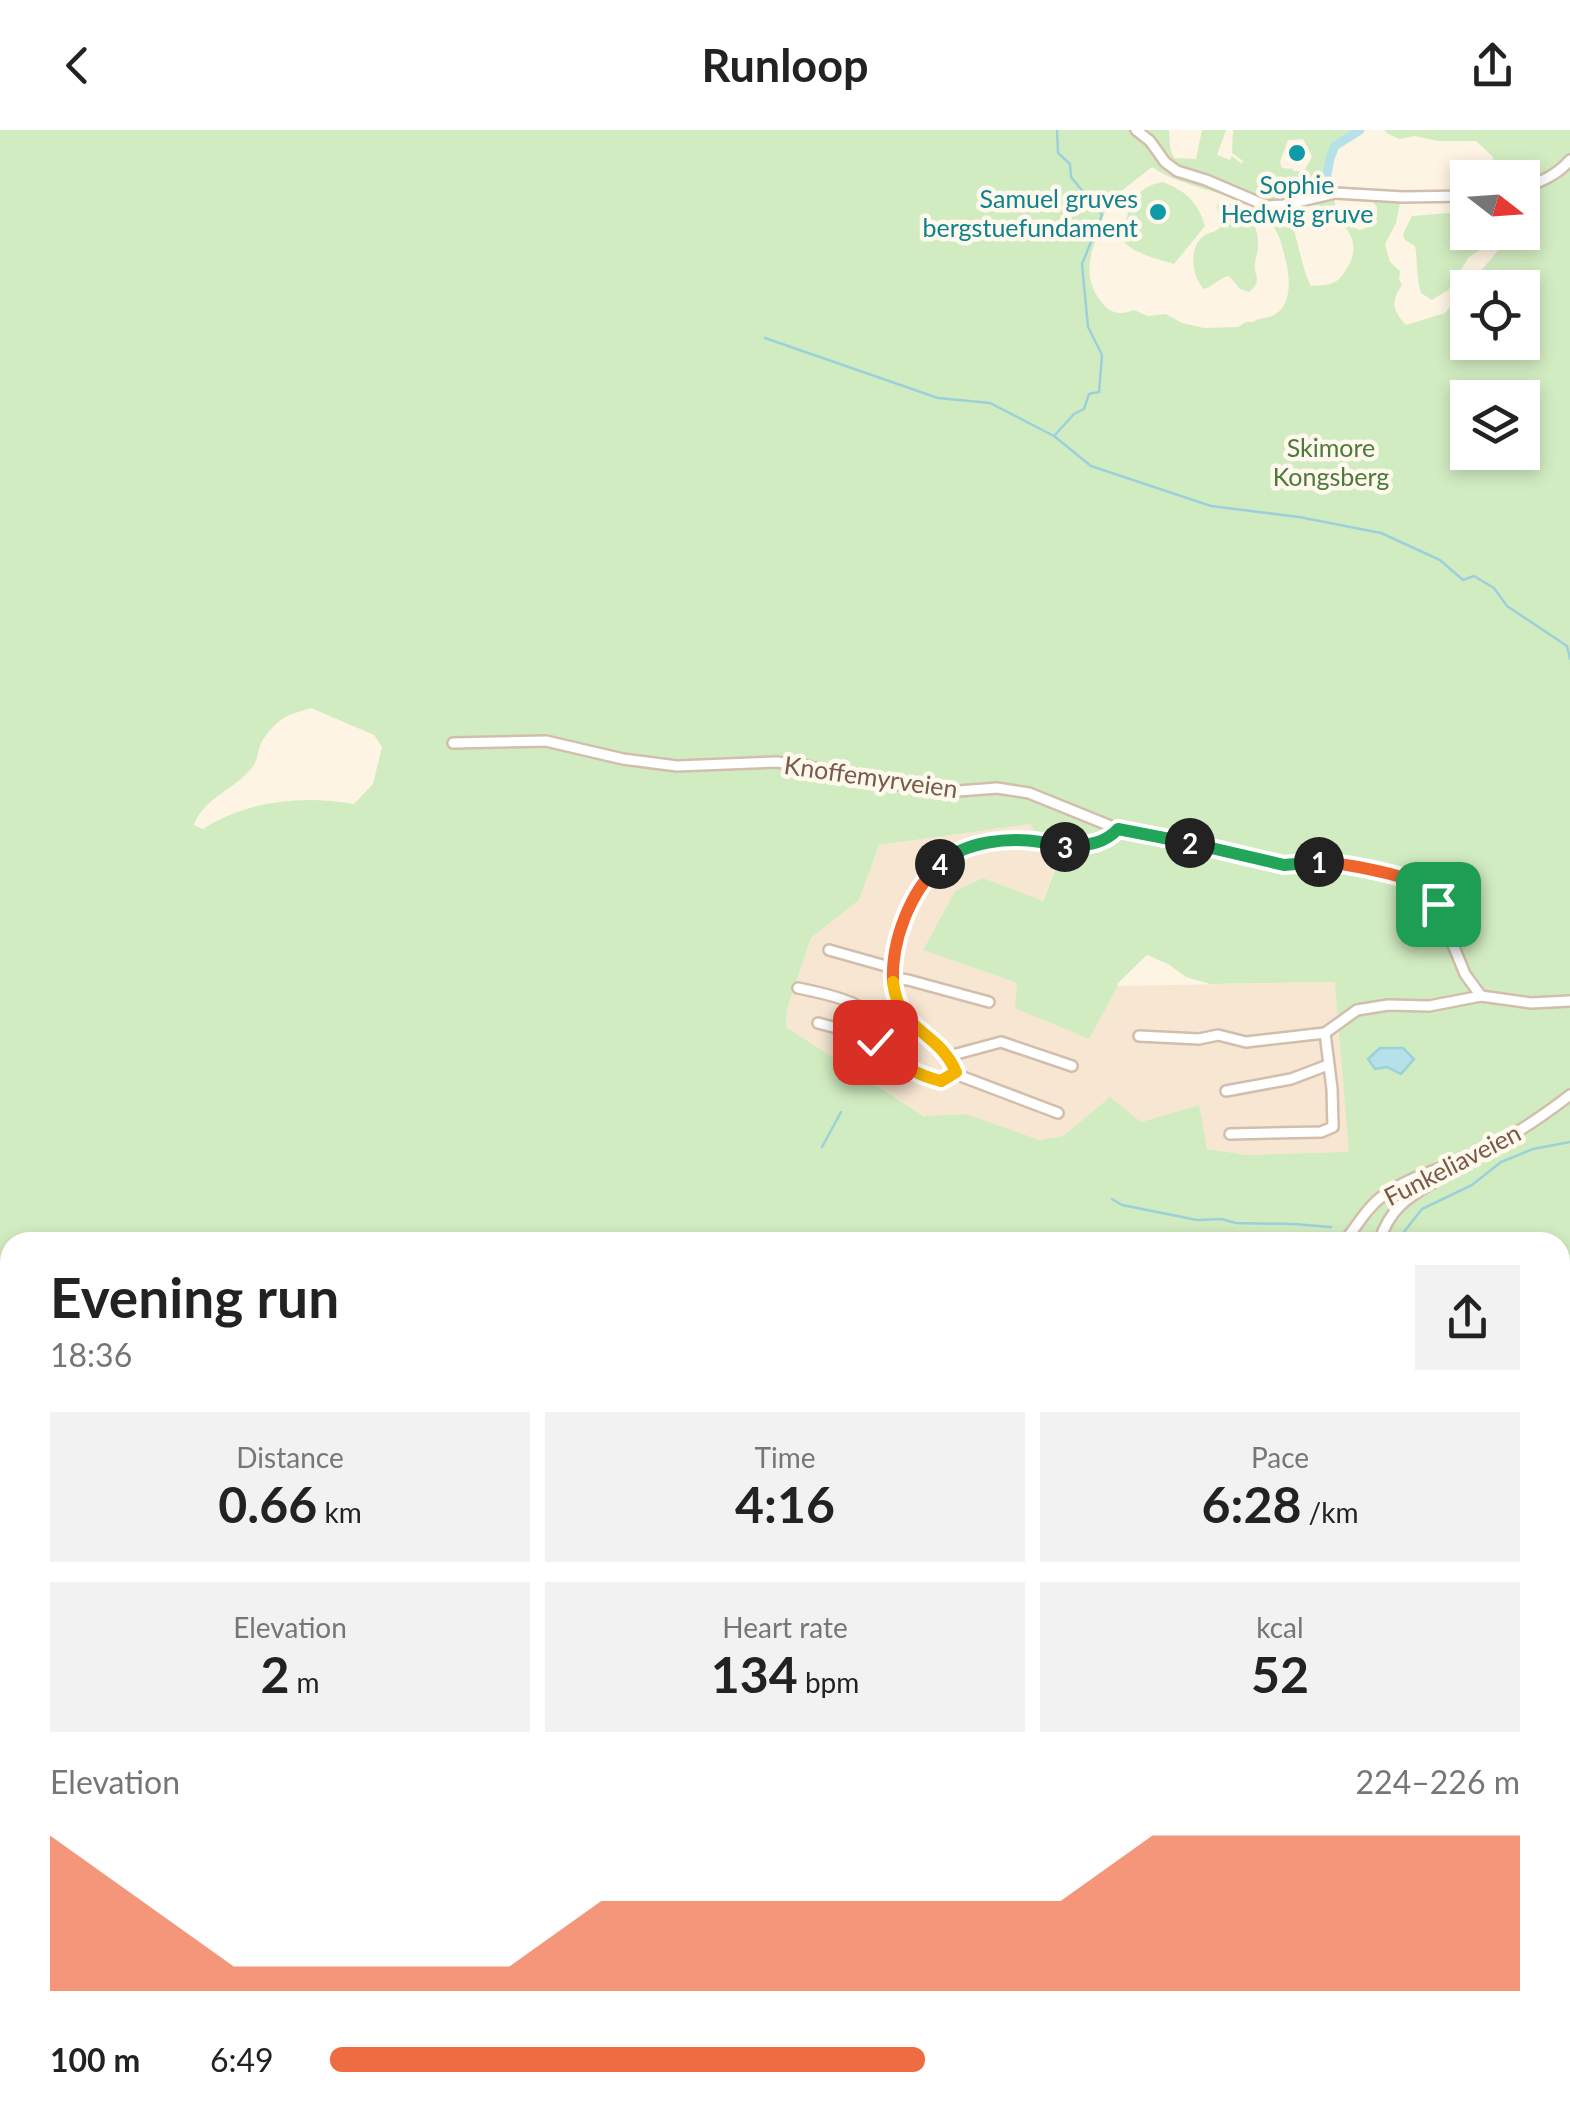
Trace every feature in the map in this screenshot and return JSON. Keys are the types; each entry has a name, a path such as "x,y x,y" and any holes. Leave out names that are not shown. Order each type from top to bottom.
{"street":[{"path":"1136,130 1177,171 1267,206 1334,193 1450,196"},
{"path":"1540,182 1570,160"},
{"name":"Knoffemyrveien","path":"452,743 546,740 623,760 677,766 778,762 946,792 1015,790 1118,829 1284,865 1333,863 1409,880 1426,888 1438,904 1465,974 1482,996"},
{"path":"1058,1112 956,1072 949,1056 898,1006 892,973 904,919 926,878 950,855 978,845 1014,840 1062,847 1091,845 1109,838 1118,829"},
{"path":"829,950 908,980 989,1002"},
{"path":"798,988 863,1009 871,1034 884,1051 922,1074 942,1081 956,1072"},
{"path":"1140,1036 1199,1039 1218,1035 1246,1042 1325,1032 1357,1010 1388,1006 1429,1006 1482,996 1531,1003 1570,1001"},
{"path":"818,1022 871,1034"},
{"path":"1230,1134 1321,1132 1333,1127 1325,1032"},
{"path":"949,1056 1001,1042 1072,1066"},
{"path":"1226,1091 1291,1079 1328,1065"},
{"name":"Funkeliaveien","path":"1351,1232 1385,1194 1519,1131 1570,1095"},
{"path":"1383,1232 1402,1202 1453,1172 1467,1158"}],"shaded area":[{"path":"1030,824 1058,862 1042,901 983,878 955,891 923,950 1017,983 1089,1038 1118,986 1336,982 1350,1153 1247,1155 1207,1149 1198,1105 1141,1122 1109,1098 1063,1136 1038,1140 966,1114 925,1116 786,1027 787,1009 811,938 859,900 879,845"}],"green space":[{"name":"Skimore Kongsberg","path":"0,130 1169,130 1174,158 1196,159 1202,130 1226,130 1217,155 1230,160 1232,156 1242,164 1232,153 1233,130 1362,130 1335,154 1328,182 1332,188 1278,200 1290,220 1311,286 1337,280 1353,253 1346,229 1333,217 1315,209 1315,200 1335,197 1338,212 1359,230 1377,214 1371,199 1405,200 1400,203 1396,223 1385,244 1390,262 1400,271 1402,285 1395,305 1406,325 1445,313 1450,307 1450,360 1540,360 1540,270 1482,270 1499,250 1540,250 1540,160 1494,160 1476,141 1438,141 1415,136 1400,139 1384,130 1570,130 1570,1232 0,1232","holes":["1303,139 1312,157 1304,171 1282,168 1280,162 1288,140","1152,167 1234,199 1264,216 1277,232 1287,265 1289,289 1280,311 1238,327 1204,328 1166,314 1148,316 1134,310 1118,313 1105,306 1090,280 1092,253 1102,219 1121,192","311,708 374,735 382,747 373,784 354,804 276,802 239,812 203,829 194,825 206,807 254,765 261,743 285,717","1030,824 1058,862 1043,901 983,878 955,891 923,950 1017,983 1015,1008 1089,1039 1117,984 1147,955 1186,977 1210,984 1335,982 1349,1152 1247,1155 1207,1149 1199,1105 1141,1122 1110,1097 1063,1136 1039,1140 966,1114 924,1116 786,1027 787,1009 811,938 859,900 879,845"]},
{"path":"1162,182 1190,198 1205,226 1174,264 1125,243 1126,223 1136,197"},
{"path":"1221,201 1243,211 1256,231 1257,281 1249,292 1240,289 1229,276 1204,289 1196,277 1196,246 1205,235 1220,228 1217,205"},
{"path":"1450,213 1450,250 1480,250 1469,257 1461,270 1450,270 1450,287 1432,300 1421,293 1415,246 1403,234 1412,216"}],"water":[{"path":"1380,1048 1403,1048 1414,1059 1401,1074 1387,1067 1375,1069 1368,1059"}],"waterway":[{"path":"1057,130 1058,153 1070,164 1071,177 1102,215 1082,264 1088,327 1102,355 1099,392 1089,394 1084,409 1054,436 1091,466 1211,506 1381,533 1440,560 1463,580 1474,576 1494,588 1507,606 1567,646 1570,659"},
{"path":"1325,186 1335,146 1360,130"},
{"path":"765,338 938,398 990,403 1054,436"},
{"path":"822,1147 841,1112"},
{"path":"1404,1232 1422,1209 1472,1185 1501,1162 1533,1149 1570,1142"},
{"path":"1112,1199 1122,1205 1197,1220 1331,1227"}],"place":[{"name":"Sophie Hedwig gruve","path":"1297,153"},
{"name":"Samuel gruves bergstuefundament","path":"1158,212"}],"route":[{"path":"875,1042 901,1063 931,1078 942,1081 956,1072 949,1056 898,1006 892,968 904,919 926,878 950,855 978,845 1014,840 1062,847 1091,845 1109,838 1118,829 1284,865 1333,863 1409,880 1426,888 1438,904"}]}
